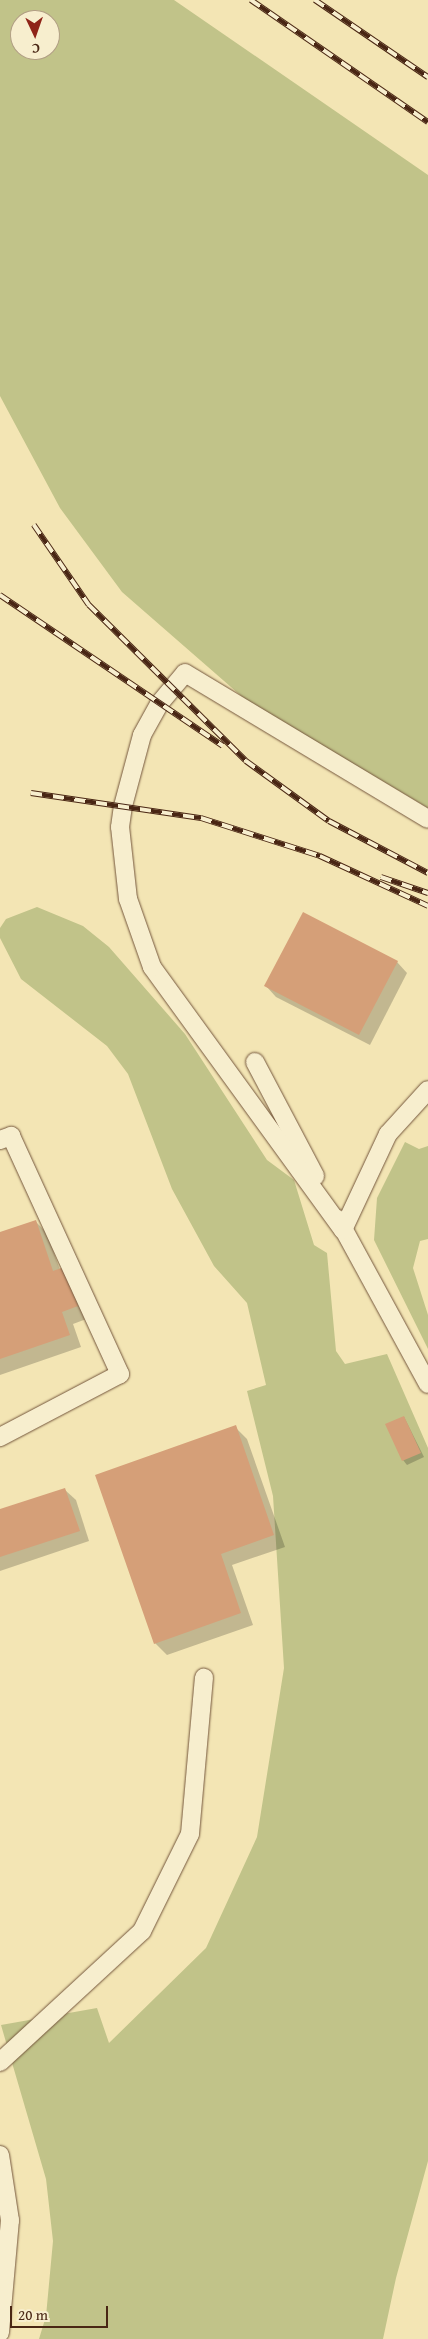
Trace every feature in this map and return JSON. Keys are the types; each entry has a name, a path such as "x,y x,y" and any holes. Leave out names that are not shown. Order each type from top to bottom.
{"lane":[{"path":"343,1230 152,967 128,899 120,827 123,806 142,735 159,704 185,673 428,819"},
{"path":"255,1062 343,1230 428,1384"},
{"path":"343,1230 388,1134 428,1090"},
{"path":"0,1140 11,1136 120,1374 0,1437"},
{"path":"0,2062 142,1931 190,1834 204,1678"},
{"path":"0,2155 10,2220 0,2333"}],"green space":[{"path":"0,0 174,0 428,175 428,808 247,701 122,592 60,508 0,396"},
{"path":"37,907 83,926 109,947 185,1034 267,1160 294,1180 314,1245 327,1253 336,1351 345,1364 387,1354 428,1448 428,2161 396,2278 383,2339 39,2339 46,2316 53,2241 46,2179 1,2025 97,2008 109,2043 206,1948 257,1837 284,1668 273,1496 247,1391 266,1385 247,1303 214,1266 172,1189 128,1074 107,1046 21,979 0,938 0,928 6,919"},
{"path":"405,1142 419,1149 428,1146 428,1239 420,1241 413,1268 428,1315 428,1349 374,1240 377,1198"}],"building":[{"path":"303,912 398,961 359,1035 264,986"},
{"path":"36,1220 53,1271 64,1267 78,1306 62,1312 70,1335 0,1359 0,1232"},
{"path":"404,1416 421,1453 402,1461 385,1424"},
{"path":"236,1425 274,1535 221,1554 241,1613 154,1644 95,1475"},
{"path":"65,1488 80,1531 0,1557 0,1509"}],"railway":[{"path":"251,0 428,122"},
{"path":"315,0 428,77"},
{"path":"34,525 89,605 246,761 329,821 428,873"},
{"path":"0,595 223,746"},
{"path":"31,793 201,818 320,856 428,906"},
{"path":"381,877 428,893"}]}
